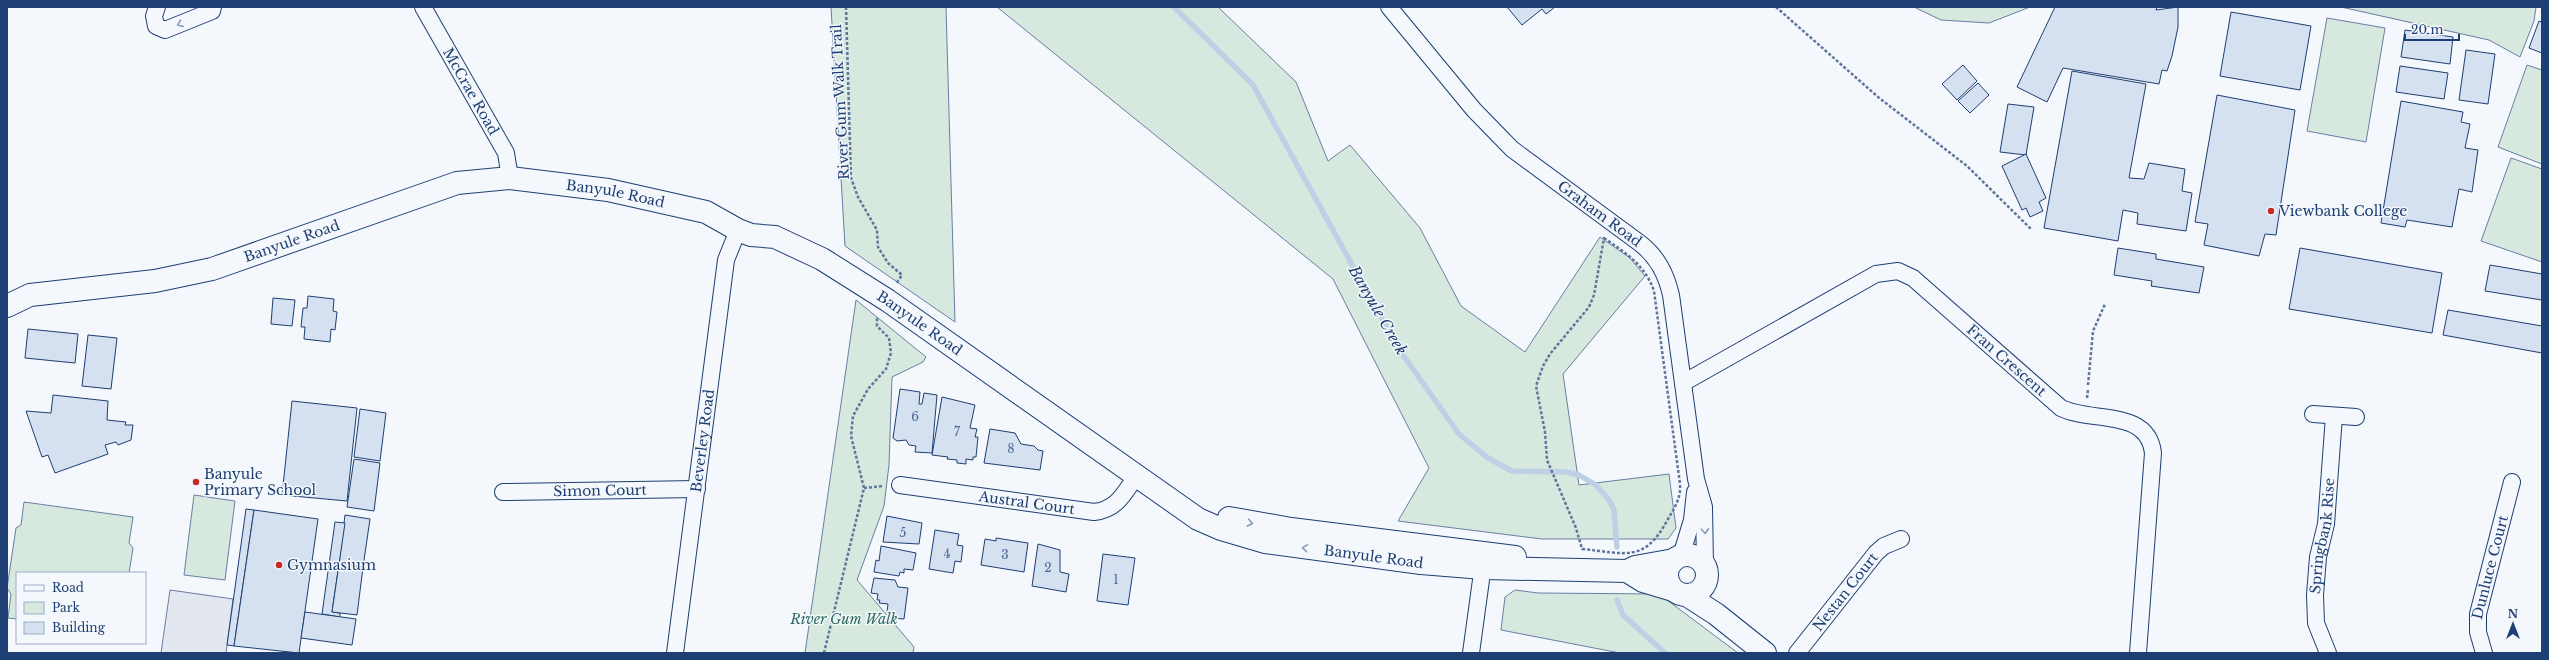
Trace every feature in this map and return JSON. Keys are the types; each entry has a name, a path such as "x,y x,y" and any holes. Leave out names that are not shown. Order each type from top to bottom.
{"street":[{"path":"157,7 154,16 156,26 165,30 212,11 213,7"},
{"name":"McCrae Road","path":"423,7 506,153 510,178"},
{"name":"Graham Road","path":"1396,9 1474,110 1512,149 1641,244 1656,259 1668,281 1671,295 1696,479 1704,506 1706,572"},
{"name":"Banyule Road","path":"8,304 30,295 155,281 212,269 456,183 510,178 608,190 706,212 738,230 751,235 775,237 828,263 887,300 1161,491 1198,519 1245,538 1421,563 1484,560"},
{"name":"Beverley Road","path":"675,653 726,260 738,230"},
{"name":"Fran Crescent","path":"1683,383 1876,274 1898,271 1913,278 2061,408 2076,413 2133,424 2146,434 2152,442 2152,461 2138,653"},
{"path":"2313,414 2356,417"},
{"name":"Springbank Rise","path":"2328,653 2316,623 2315,595 2318,557 2326,524 2334,416"},
{"name":"Austral Court","path":"900,485 1094,512 1104,511 1114,505 1137,475"},
{"name":"Graham Road","path":"1677,558 1692,520 1696,479"},
{"name":"Dunluce Court","path":"2484,653 2478,632 2478,614 2512,482"},
{"name":"Simon Court","path":"503,492 697,489"},
{"name":"Banyule Road","path":"1161,491 1204,510 1233,520 1291,530 1392,541 1484,560 1627,571 1635,567 1677,558"},
{"name":"Nestan Court","path":"1797,653 1876,553 1884,546 1901,539"},
{"path":"1695,557 1706,572 1701,590 1681,593 1667,578 1667,572 1677,558 1695,557"},
{"path":"1471,653 1484,560"},
{"name":"Banyule Road","path":"1627,571 1643,581 1681,593 1716,614 1761,650"},
{"name":"Banyule Road","path":"1706,572 1761,650"}],"path":[{"name":"River Gum Walk Trail","path":"824,653 864,488 851,436 853,416 868,389 886,369 891,353 889,338 877,326 876,315 887,300 902,274 888,263 878,247 877,230 858,197 851,178 846,7"},
{"path":"1776,7 1878,97 1967,166 2032,230"},
{"path":"1604,238 1639,264 1649,277 1654,291 1681,492 1655,541 1641,551 1627,554 1582,549 1576,528 1559,492 1547,460 1545,432 1536,392 1538,380 1542,366 1550,354 1589,307 1594,295 1604,238"},
{"path":"2088,385 2093,331 2105,304"},
{"path":"2087,398 2088,390"}],"green space":[{"path":"831,7 946,7 955,322 845,246"},
{"path":"997,7 1218,7 1296,82 1328,161 1350,145 1420,228 1461,306 1525,352 1600,237 1630,258 1645,276 1563,374 1579,485 1669,474 1676,528 1668,539 1542,539 1398,521 1429,468 1333,279"},
{"path":"1914,7 2030,7 1989,23 1941,20"},
{"path":"2341,7 2536,7 2534,21 2520,57 2489,40"},
{"path":"2327,18 2385,28 2366,142 2307,131"},
{"path":"2527,65 2542,70 2542,164 2498,147"},
{"path":"2511,158 2542,169 2542,262 2481,241"},
{"name":"River Gum Walk","path":"856,300 926,357 923,362 892,377 889,465 884,506 857,580 914,647 913,653 805,653"},
{"path":"194,495 235,501 225,580 184,575"},
{"path":"24,502 133,517 129,543 133,548 129,572 16,572 16,619 8,618 11,594 7,588 16,528 21,525"},
{"path":"1515,590 1538,593 1659,594 1738,653 1620,653 1501,630 1505,597"}],"shaded area":[{"path":"170,590 233,599 226,653 161,653"}],"building":[{"path":"1507,7 1555,7 1546,14 1542,9 1522,25"},
{"path":"2055,7 2157,7 2156,10 2178,7 2178,27 2172,56 2167,71 2162,70 2159,84 2063,68 2047,102 2017,87"},
{"path":"2231,12 2311,26 2300,90 2220,76"},
{"path":"2539,21 2542,22 2542,53 2529,48"},
{"path":"2405,30 2453,37 2450,64 2401,57"},
{"path":"2466,50 2495,54 2488,104 2459,100"},
{"path":"1963,65 1977,81 1957,100 1942,84"},
{"path":"2400,66 2448,73 2444,99 2396,92"},
{"path":"2072,71 2146,84 2129,178 2144,179 2149,163 2185,169 2182,191 2192,193 2186,231 2137,224 2138,213 2123,210 2118,241 2044,228"},
{"path":"1978,83 1989,95 1970,113 1958,101"},
{"path":"2217,95 2295,110 2276,235 2265,234 2259,256 2204,245 2208,224 2195,222"},
{"path":"2401,101 2463,112 2461,122 2470,124 2465,148 2478,150 2472,192 2459,189 2452,227 2407,220 2405,227 2381,223"},
{"path":"2008,104 2034,107 2026,155 2000,152"},
{"path":"2026,154 2046,198 2039,202 2043,211 2030,217 2026,208 2022,210 2002,166"},
{"path":"2118,248 2156,254 2156,259 2204,267 2199,293 2151,286 2152,281 2114,275"},
{"path":"2300,248 2442,273 2432,333 2289,309"},
{"path":"2490,265 2542,274 2542,300 2485,291"},
{"path":"308,296 334,299 333,311 337,312 335,330 331,329 330,342 304,339 305,327 301,327 303,308 307,308"},
{"path":"273,298 295,300 292,326 271,324"},
{"path":"2448,310 2542,326 2542,353 2443,335"},
{"path":"28,329 78,334 75,363 25,358"},
{"path":"88,335 117,338 111,389 82,386"},
{"path":"900,389 920,392 919,404 922,404 924,393 937,395 932,453 915,452 916,446 909,445 906,440 897,441 893,438"},
{"path":"53,395 108,401 107,420 126,422 125,425 133,425 131,440 118,445 116,442 105,445 108,454 55,473 48,455 42,457 26,411 51,413"},
{"path":"942,397 975,405 970,428 977,429 975,437 978,437 976,457 973,457 973,460 966,459 966,464 957,463 957,460 947,459 948,457 932,455"},
{"path":"292,401 357,408 347,501 282,495"},
{"path":"360,409 386,413 380,461 354,457"},
{"path":"990,429 1015,433 1021,444 1034,446 1038,450 1043,451 1040,470 984,463"},
{"path":"354,459 380,463 374,511 347,507"},
{"path":"246,509 254,510 234,646 227,645"},
{"name":"Gymnasium","path":"254,510 318,519 299,653 234,646"},
{"path":"345,515 370,519 363,567 339,564"},
{"path":"887,516 922,523 919,544 883,542"},
{"path":"335,522 345,523 332,612 340,613 340,617 322,614"},
{"path":"935,530 959,534 957,545 963,546 961,562 955,561 953,573 929,569"},
{"path":"996,538 1028,543 1024,572 981,565 985,539 996,541"},
{"path":"1038,544 1060,550 1060,572 1069,574 1066,592 1032,586"},
{"path":"881,546 916,553 913,570 904,569 904,573 900,572 899,576 874,572 876,560 879,561"},
{"path":"1103,554 1135,558 1128,605 1097,601"},
{"path":"339,564 363,567 357,615 332,612"},
{"path":"874,578 895,580 898,587 908,588 904,619 891,618 887,612 888,604 879,603 880,600 877,600 878,594 871,593"},
{"path":"305,612 356,619 352,645 301,638"}],"waterway":[{"name":"Banyule Creek","path":"1174,7 1253,85 1398,348 1459,434 1488,458 1512,471 1566,472 1579,475 1596,485 1609,500 1614,510 1617,547"},
{"name":"Banyule Creek","path":"1617,600 1623,615 1665,653"}],"place":[{"name":"Viewbank College","path":"2271,211"},
{"name":"Banyule Primary School","path":"196,482"},
{"name":"Gymnasium","path":"279,565"}]}
